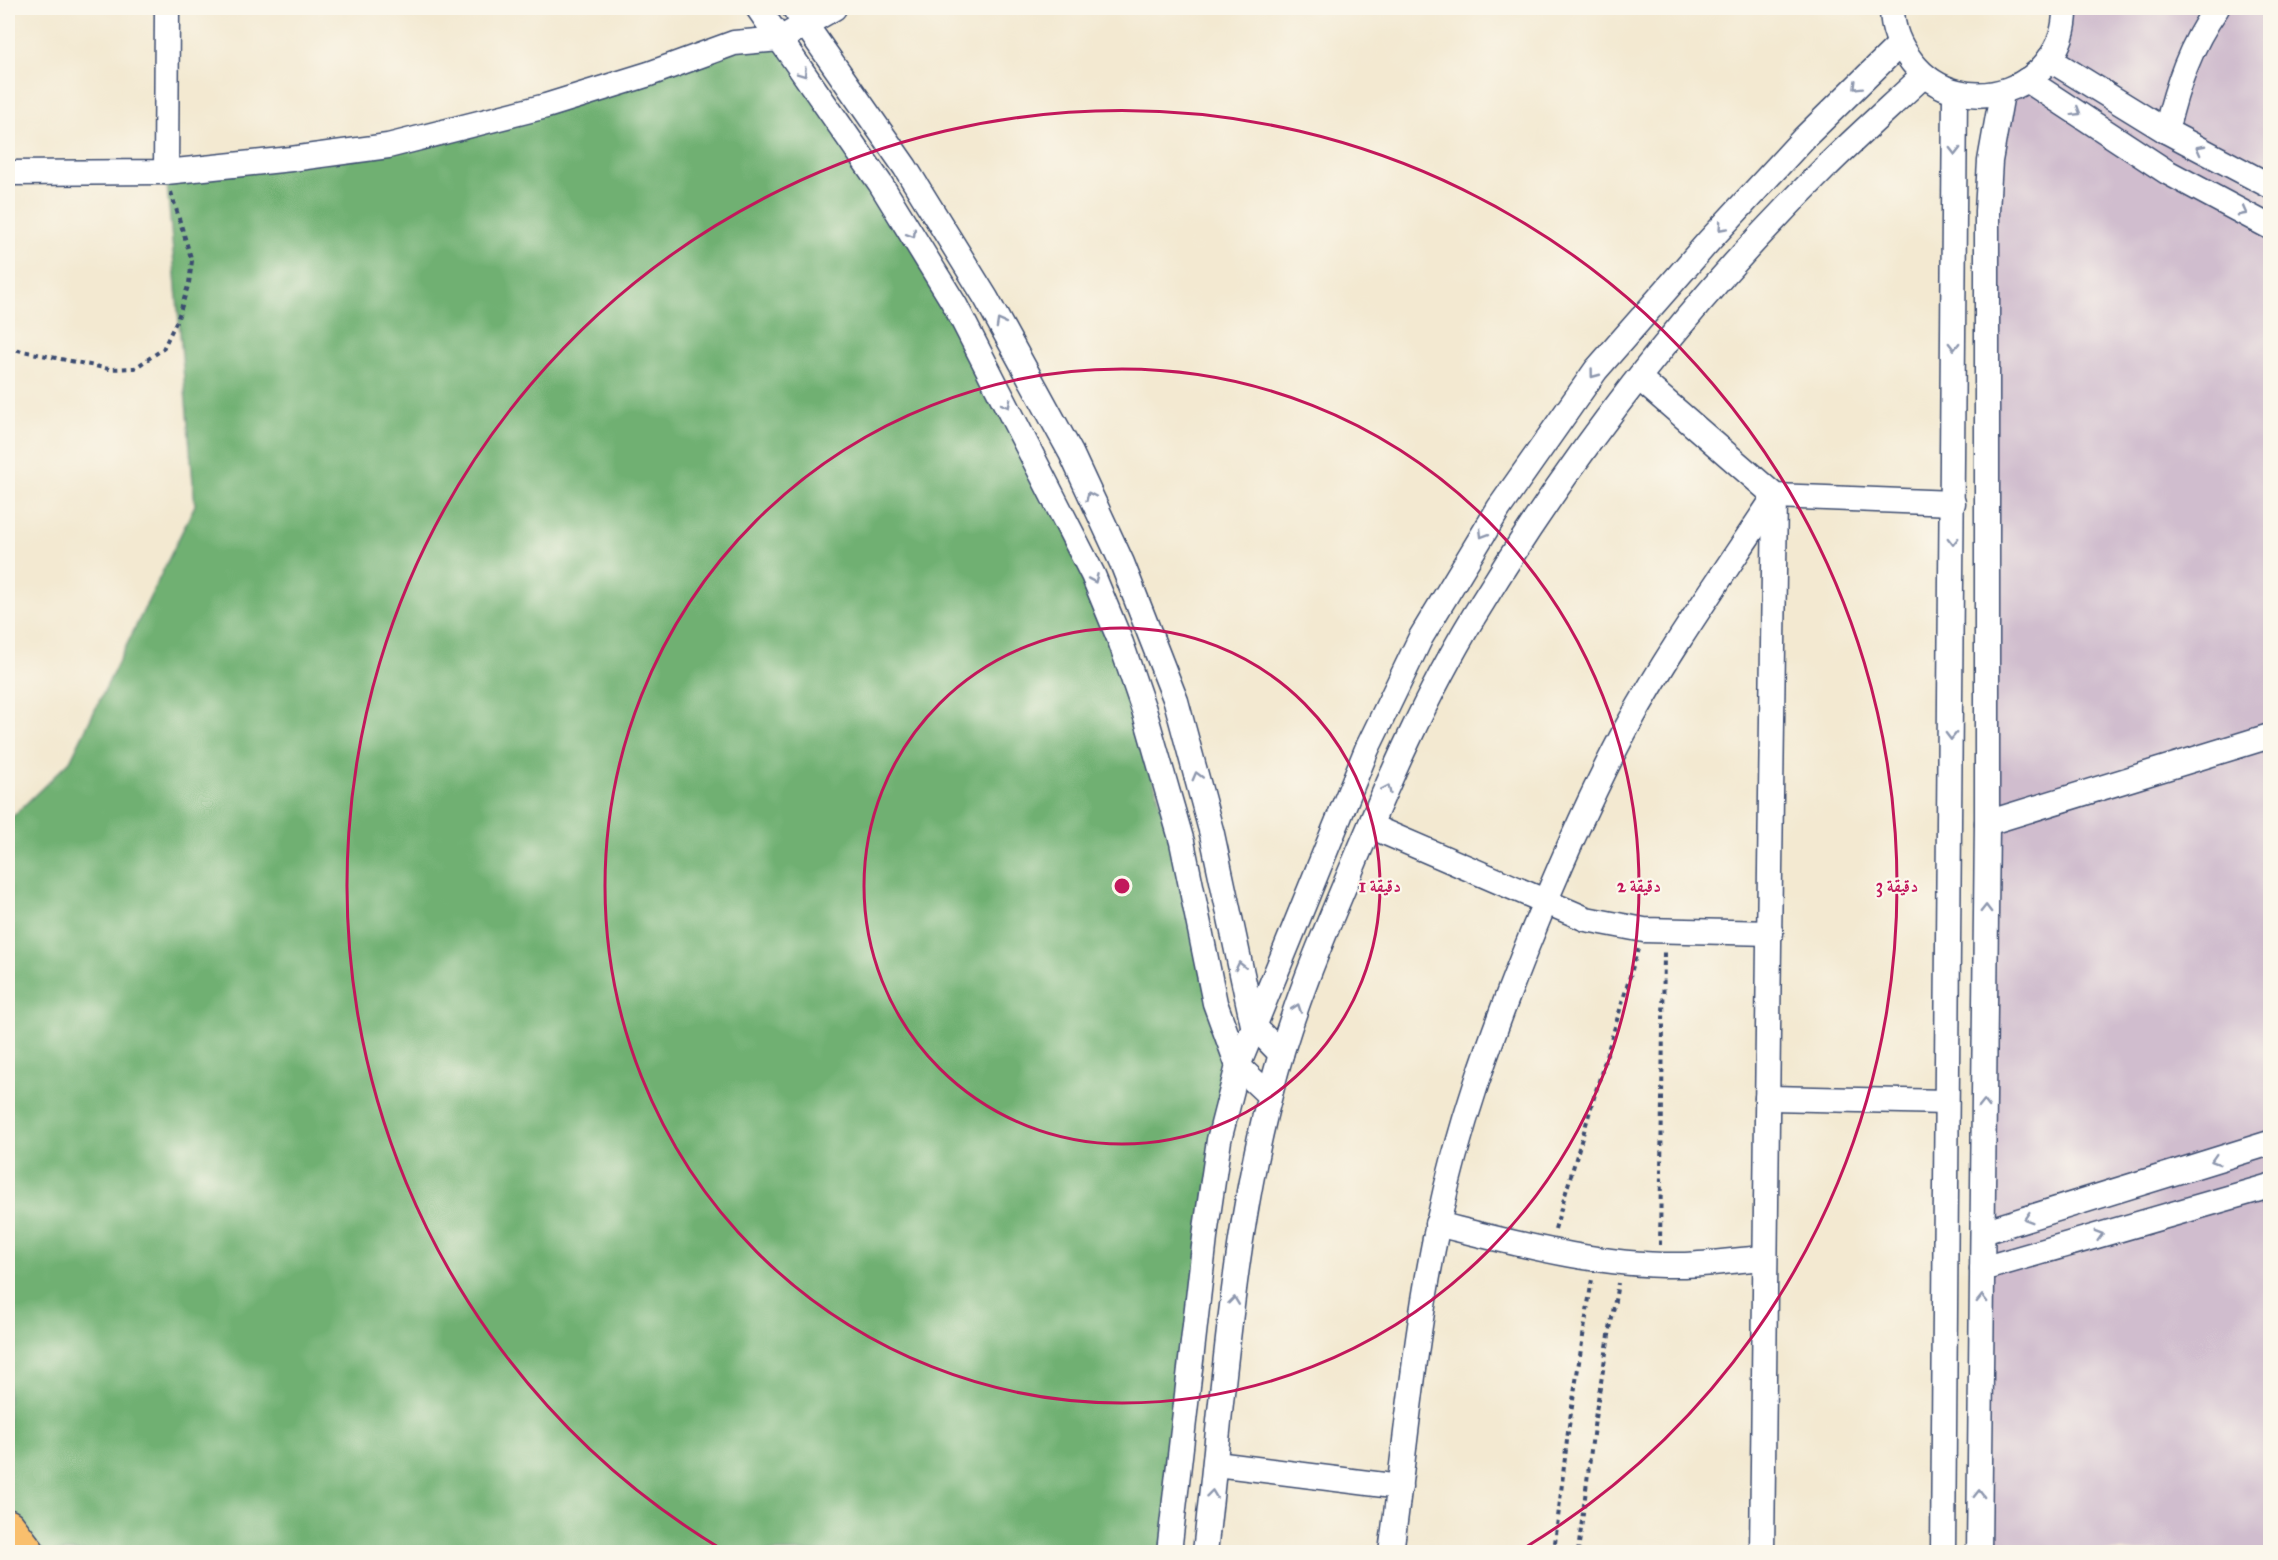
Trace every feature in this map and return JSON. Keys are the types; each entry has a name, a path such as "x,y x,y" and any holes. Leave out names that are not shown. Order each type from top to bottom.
{"highway":[{"path":"8,1526 28,1552"}],"street":[{"path":"166,172 167,8"},
{"path":"8,173 166,172 388,146 546,106 649,74 734,43 780,39 801,16 834,8"},
{"path":"1892,8 1892,20 1899,45 1923,76 1955,93 1978,96 2002,93 2027,81 2049,59 2061,36 2066,8"},
{"path":"2166,131 2184,64 2203,28 2217,8"},
{"path":"734,43 766,10 780,39 880,183 955,305 1040,466 1093,576 1121,643 1144,710 1182,842 1215,1003 1238,1066 1269,1095"},
{"path":"801,16 905,167 986,298 1071,453 1122,563 1176,701 1212,834 1253,1025 1281,1054"},
{"path":"1169,1552 1206,1229 1219,1140 1238,1066 1367,750 1421,637 1499,508 1596,370 1796,147 1899,45"},
{"path":"2049,59 2166,131 2271,186"},
{"path":"1205,1552 1245,1226 1269,1095 1314,958 1411,737 1473,618 1561,481 1639,378 1692,312 1754,243 1823,170 1923,76"},
{"path":"2027,81 2168,172 2271,226"},
{"path":"1942,1552 1955,93"},
{"path":"1979,1552 1987,823 1988,211 1990,161 2002,93"},
{"path":"1639,378 1776,496 1953,503"},
{"path":"1390,1552 1437,1224 1459,1137 1487,1047 1544,903 1585,812 1627,728 1674,648 1776,496"},
{"path":"1762,1552 1763,1258 1771,933 1776,496"},
{"path":"1987,823 2271,736"},
{"path":"1370,826 1544,903 1586,919 1654,930 1771,933"},
{"path":"1767,1098 1946,1102"},
{"path":"1983,1232 2271,1143"},
{"path":"1982,1269 2271,1186"},
{"path":"1437,1224 1549,1250 1621,1261 1685,1265 1763,1258"},
{"path":"1216,1464 1400,1486"}],"path":[{"path":"8,348 109,369 135,368 163,349 186,292 192,261 166,172"},
{"path":"1549,1250 1654,930"},
{"path":"1654,930 1660,1264"},
{"path":"1554,1552 1568,1432 1595,1257"},
{"path":"1578,1552 1596,1411 1621,1261"}],"shaded area":[{"path":"2057,8 2270,8 2270,1552 1979,1552 1990,161 2002,93 2049,59"}],"green space":[{"path":"780,39 880,183 1093,575 1238,1066 1169,1552 8,1552 8,821 70,761 195,505 166,172 291,159"}]}
